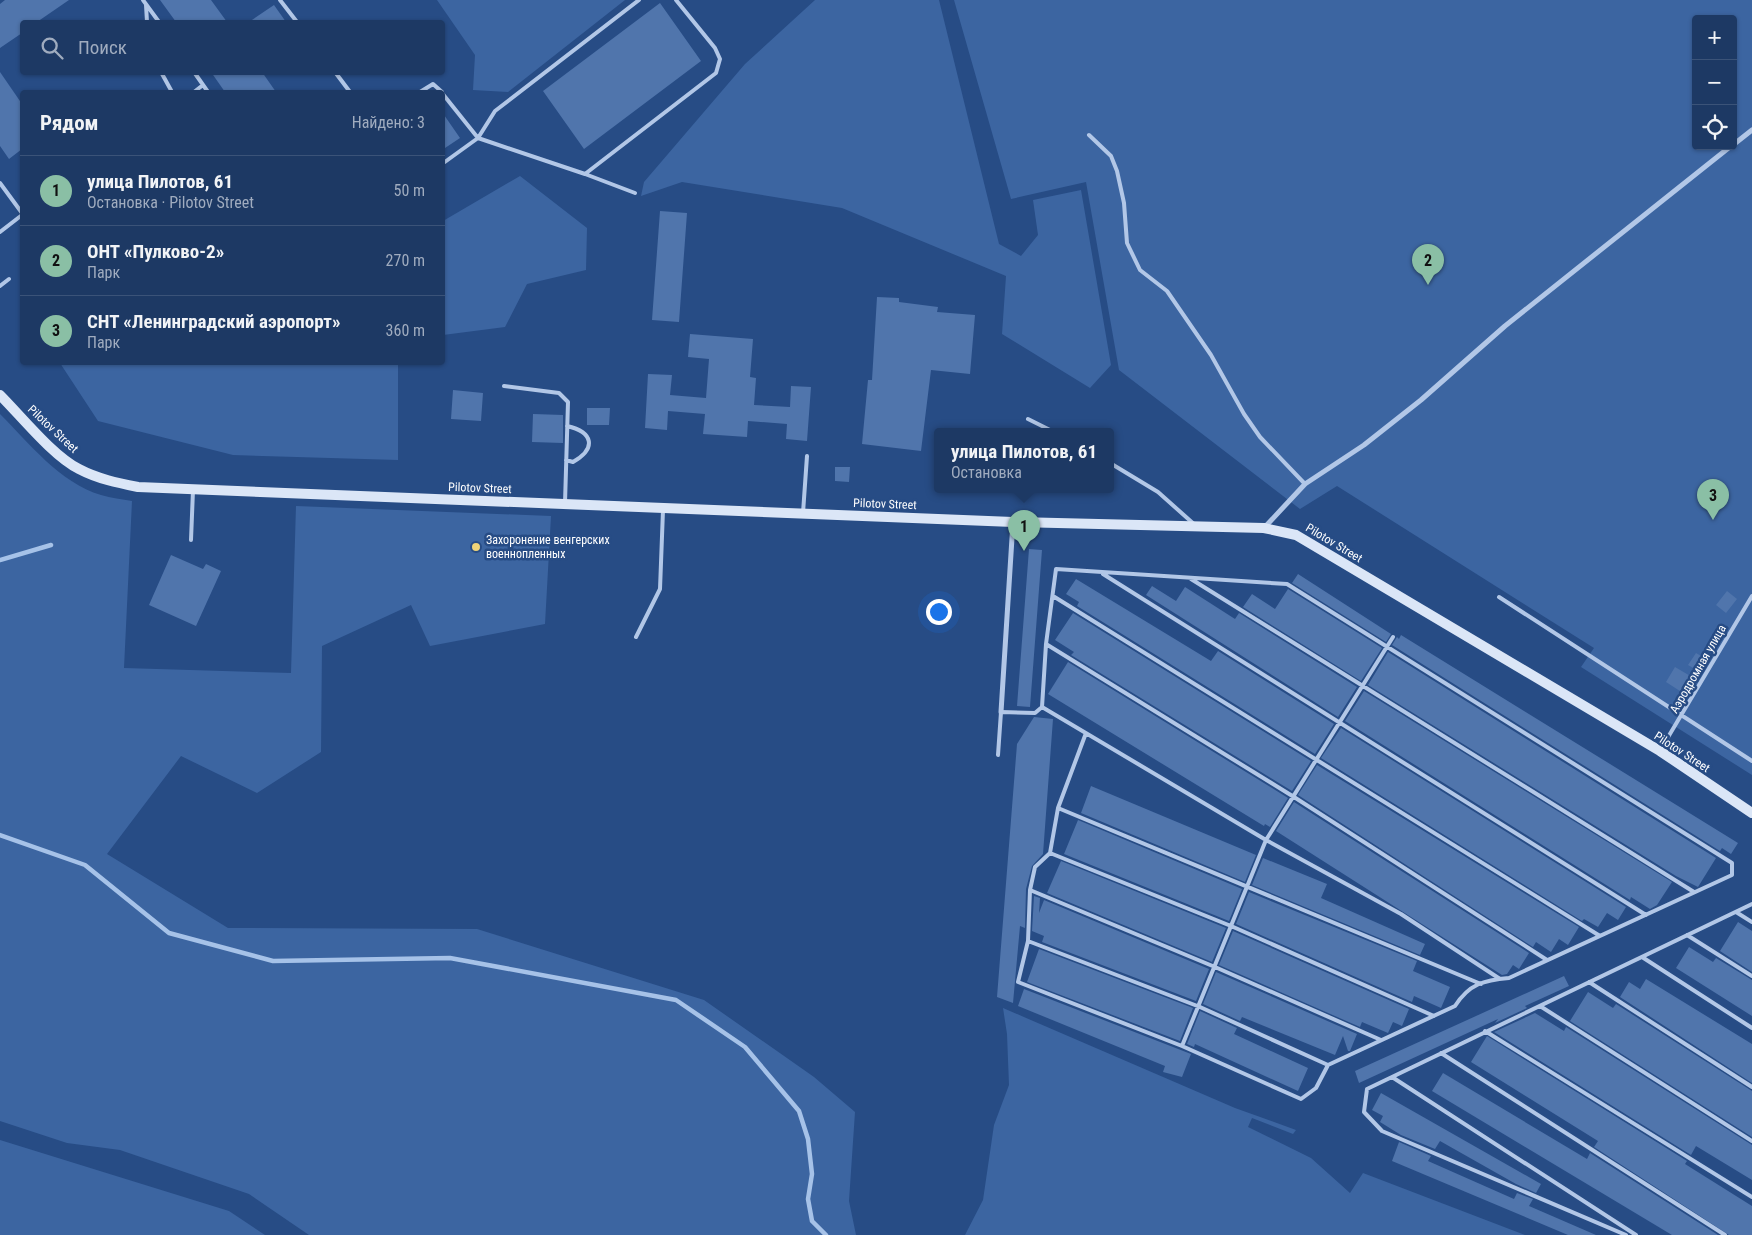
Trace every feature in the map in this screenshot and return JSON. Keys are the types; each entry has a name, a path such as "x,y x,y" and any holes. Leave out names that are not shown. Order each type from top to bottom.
{"street":[{"path":"1737,142 1752,130"},
{"path":"1264,528 1304,484 1364,446 1505,326 1727,150"},
{"name":"Pilotov Street","path":"0,395 58,453 78,469 103,480 138,487 1013,522 1264,528 1296,535 1660,751 1752,813"},
{"path":"1001,712 1013,522"}],"lane":[{"path":"280,0 295,20"},
{"path":"445,162 478,138 495,111 639,0"},
{"path":"585,174 716,73 720,59 715,48 676,0"},
{"path":"145,2 146,20"},
{"path":"145,2 158,20"},
{"path":"163,75 171,90"},
{"path":"196,75 207,90"},
{"path":"337,75 348,90"},
{"path":"423,90 433,84 439,90"},
{"path":"197,90 203,85"},
{"path":"445,97 478,138 635,193"},
{"path":"1089,135 1111,156 1117,171 1124,203 1127,243 1140,270 1167,291 1211,355 1244,414 1260,437 1304,484"},
{"path":"0,183 20,211"},
{"path":"0,232 20,216"},
{"path":"0,286 9,279"},
{"path":"504,386 560,393 568,402 565,504"},
{"path":"1028,419 1046,428"},
{"path":"566,460 573,462 586,454 589,445 587,437 580,429 567,426"},
{"path":"803,513 807,456"},
{"path":"1114,465 1158,492 1197,526"},
{"path":"191,540 193,489"},
{"path":"636,637 660,589 663,507"},
{"path":"1042,708 1046,644 1056,569 1287,584 1732,863 1732,874 1509,978 1489,980 1463,992 1455,1006 1328,1065 1316,1088 1301,1099 1182,1046 1018,982 1028,940 1030,890 1035,867 1050,853 1058,808 1086,733"},
{"path":"1101,573 1646,915"},
{"path":"1189,578 1694,892"},
{"path":"1053,596 1600,936"},
{"name":"Аэродромная улица","path":"1660,751 1752,596"},
{"path":"1499,597 1752,761"},
{"path":"1182,1046 1200,1007 1266,840 1393,637"},
{"path":"1046,644 1294,796 1547,960"},
{"path":"998,755 1001,712 1035,713 1042,708"},
{"path":"1042,708 1266,840 1401,914 1500,979"},
{"path":"1058,808 1248,885 1481,984"},
{"path":"1050,853 1232,926 1434,1016"},
{"path":"1030,890 1215,967 1381,1040"},
{"path":"1626,1235 1382,1131 1364,1112 1367,1089 1752,904"},
{"path":"1736,912 1752,922"},
{"path":"1688,935 1752,976"},
{"path":"1028,940 1200,1007 1328,1065"},
{"path":"1642,957 1752,1028"},
{"path":"1589,982 1752,1087"},
{"path":"1540,1006 1752,1141"},
{"path":"1485,1031 1752,1197"},
{"path":"1441,1053 1725,1235"},
{"path":"1392,1077 1636,1235"}],"shaded area":[{"path":"437,0 625,0 508,92 473,90 475,55"},
{"path":"815,0 939,0 999,244 1021,256 1038,235 1033,200 1081,190 1111,365 1090,388 1002,334 1006,276 842,208 682,182 641,196 644,182 745,64"},
{"path":"954,0 1752,0 1752,775 1581,667 1594,648 1337,486 1300,509 1119,370 1086,182 1011,199"},
{"path":"520,176 587,228 586,270 527,284 505,327 445,335 445,220"},
{"path":"61,365 398,365 398,460 233,455 98,421"},
{"path":"0,414 46,461 72,481 101,495 132,501 124,668 291,673 296,506 551,516 545,624 430,646 411,605 322,646 321,752 257,793 181,756 107,854 228,928 477,929 704,1000 814,1077 855,1112 849,1201 856,1235 309,1235 249,1194 120,1150 67,1143 0,1121"},
{"path":"1003,1008 1235,1108 1296,1130 1293,1134 1252,1118 1248,1127 1311,1158 1350,1193 1363,1173 1525,1235 965,1235 983,1200 994,1125 1009,1085 1007,1034"},
{"path":"0,1140 229,1211 265,1235 0,1235"}],"building":[{"path":"5,0 69,0 40,20 20,20 20,34 0,48 0,4"},
{"path":"160,0 211,0 226,20 175,20"},
{"path":"660,3 701,61 584,149 543,91"},
{"path":"274,5 285,20 252,20"},
{"path":"0,72 20,101 20,151 9,159 0,146"},
{"path":"213,75 264,75 275,90 224,90"},
{"path":"445,116 460,138 445,148"},
{"path":"660,211 687,213 679,322 652,320"},
{"path":"877,297 899,298 899,302 938,307 937,312 975,315 970,374 931,370 921,451 862,444 868,380 872,380"},
{"path":"690,334 753,339 750,377 756,378 754,405 790,407 791,386 811,387 807,441 786,439 787,424 748,421 747,437 703,434 705,414 668,411 667,430 645,428 648,374 672,375 670,395 706,398 709,359 688,357"},
{"path":"453,390 483,393 481,421 451,419"},
{"path":"587,408 610,408 609,425 587,425"},
{"path":"533,414 563,415 563,443 532,442"},
{"path":"835,467 850,467 849,482 835,481"},
{"path":"1029,549 1042,550 1030,707 1017,706"},
{"path":"171,555 203,569 206,564 221,571 196,626 149,605"},
{"path":"1298,574 1391,634 1386,642 1292,583"},
{"path":"1076,579 1211,661 1218,651 1334,724 1315,754 1077,606 1079,602 1066,594"},
{"path":"1152,586 1176,601 1185,587 1235,619 1239,613 1357,687 1338,717 1146,595"},
{"path":"1288,589 1382,648 1361,681 1243,607 1252,594 1275,609"},
{"path":"1727,591 1737,599 1726,613 1716,605"},
{"path":"1073,613 1311,761 1292,791 1071,655 1074,652 1055,640"},
{"path":"1401,635 1738,843 1731,854 1722,848 1720,851 1392,645 1397,637 1399,639"},
{"path":"1388,652 1716,858 1698,887 1676,876 1368,685"},
{"path":"1696,653 1708,660 1700,672 1688,665"},
{"path":"1068,662 1288,798 1270,827 1265,824 1264,826 1048,694"},
{"path":"1675,667 1692,677 1683,693 1666,682"},
{"path":"1364,691 1672,882 1657,905 1650,909 1631,897 1630,900 1345,721"},
{"path":"1034,717 1053,719 1043,854 1032,866 1026,889 1025,928 1020,926 1013,1003 997,997 1017,744"},
{"path":"1341,728 1626,907 1618,920 1607,913 1598,927 1584,919 1582,921 1321,758"},
{"path":"1317,765 1579,927 1568,945 1559,939 1551,952 1536,942 1533,947 1298,795"},
{"path":"1091,786 1256,855 1245,882 1081,813"},
{"path":"1294,802 1529,953 1519,969 1513,965 1507,974 1502,975 1276,831"},
{"path":"1078,820 1242,889 1229,921 1064,854"},
{"path":"1263,858 1327,884 1321,898 1425,944 1420,955 1252,885"},
{"path":"1061,861 1226,928 1212,962 1047,893"},
{"path":"1249,892 1417,961 1413,971 1450,987 1441,1008 1414,996 1412,1002 1236,924"},
{"path":"1034,896 1040,898 1039,913 1044,900 1209,969 1196,1001 1042,942 1044,936 1032,931"},
{"path":"1738,922 1752,931 1752,972 1720,951"},
{"path":"1233,931 1409,1009 1402,1026 1393,1022 1388,1033 1362,1022 1360,1027 1219,965"},
{"path":"1689,947 1713,962 1716,958 1752,980 1752,1016 1676,968"},
{"path":"1039,949 1193,1008 1180,1041 1027,982"},
{"path":"1216,972 1357,1034 1350,1051 1348,1051 1343,1036 1335,1055 1242,1017 1240,1021 1203,1004"},
{"path":"1564,976 1569,986 1525,1006 1527,1008 1495,1023 1498,1019 1359,1083 1355,1071"},
{"path":"1646,979 1752,1044 1752,1083 1620,997 1629,982 1640,989"},
{"path":"1024,989 1191,1054 1182,1077 1163,1072 1165,1066 1018,1006"},
{"path":"1588,992 1613,1008 1616,1004 1752,1091 1752,1137 1570,1021"},
{"path":"1200,1011 1237,1028 1234,1034 1308,1068 1298,1091 1195,1044 1194,1047 1187,1044"},
{"path":"1535,1013 1564,1031 1566,1027 1752,1145 1752,1180 1696,1146 1691,1155 1494,1032"},
{"path":"1487,1036 1687,1161 1685,1164 1752,1206 1752,1235 1729,1235 1594,1147 1598,1141 1471,1062"},
{"path":"1443,1073 1587,1159 1590,1153 1718,1235 1672,1235 1432,1091"},
{"path":"1381,1093 1541,1184 1536,1193 1516,1184 1440,1141 1435,1149 1401,1135 1380,1122 1383,1116 1372,1110"},
{"path":"1399,1142 1431,1156 1428,1161 1514,1199 1517,1193 1533,1199 1529,1206 1596,1235 1568,1235 1392,1161"}],"waterway":[{"path":"0,560 51,545"},
{"path":"0,835 85,865 169,933 273,961 450,958 676,1000 745,1047 799,1111 808,1139 812,1174 808,1199 812,1221 826,1235"}],"place":[{"name":"ОНТ «Пулково-2»","path":"1428,285"},
{"name":"СНТ «Ленинградский аэропорт»","path":"1713,520"},
{"name":"Захоронение венгерских военнопленных","path":"476,547"},
{"name":"улица Пилотов, 61","path":"1024,551"}]}
